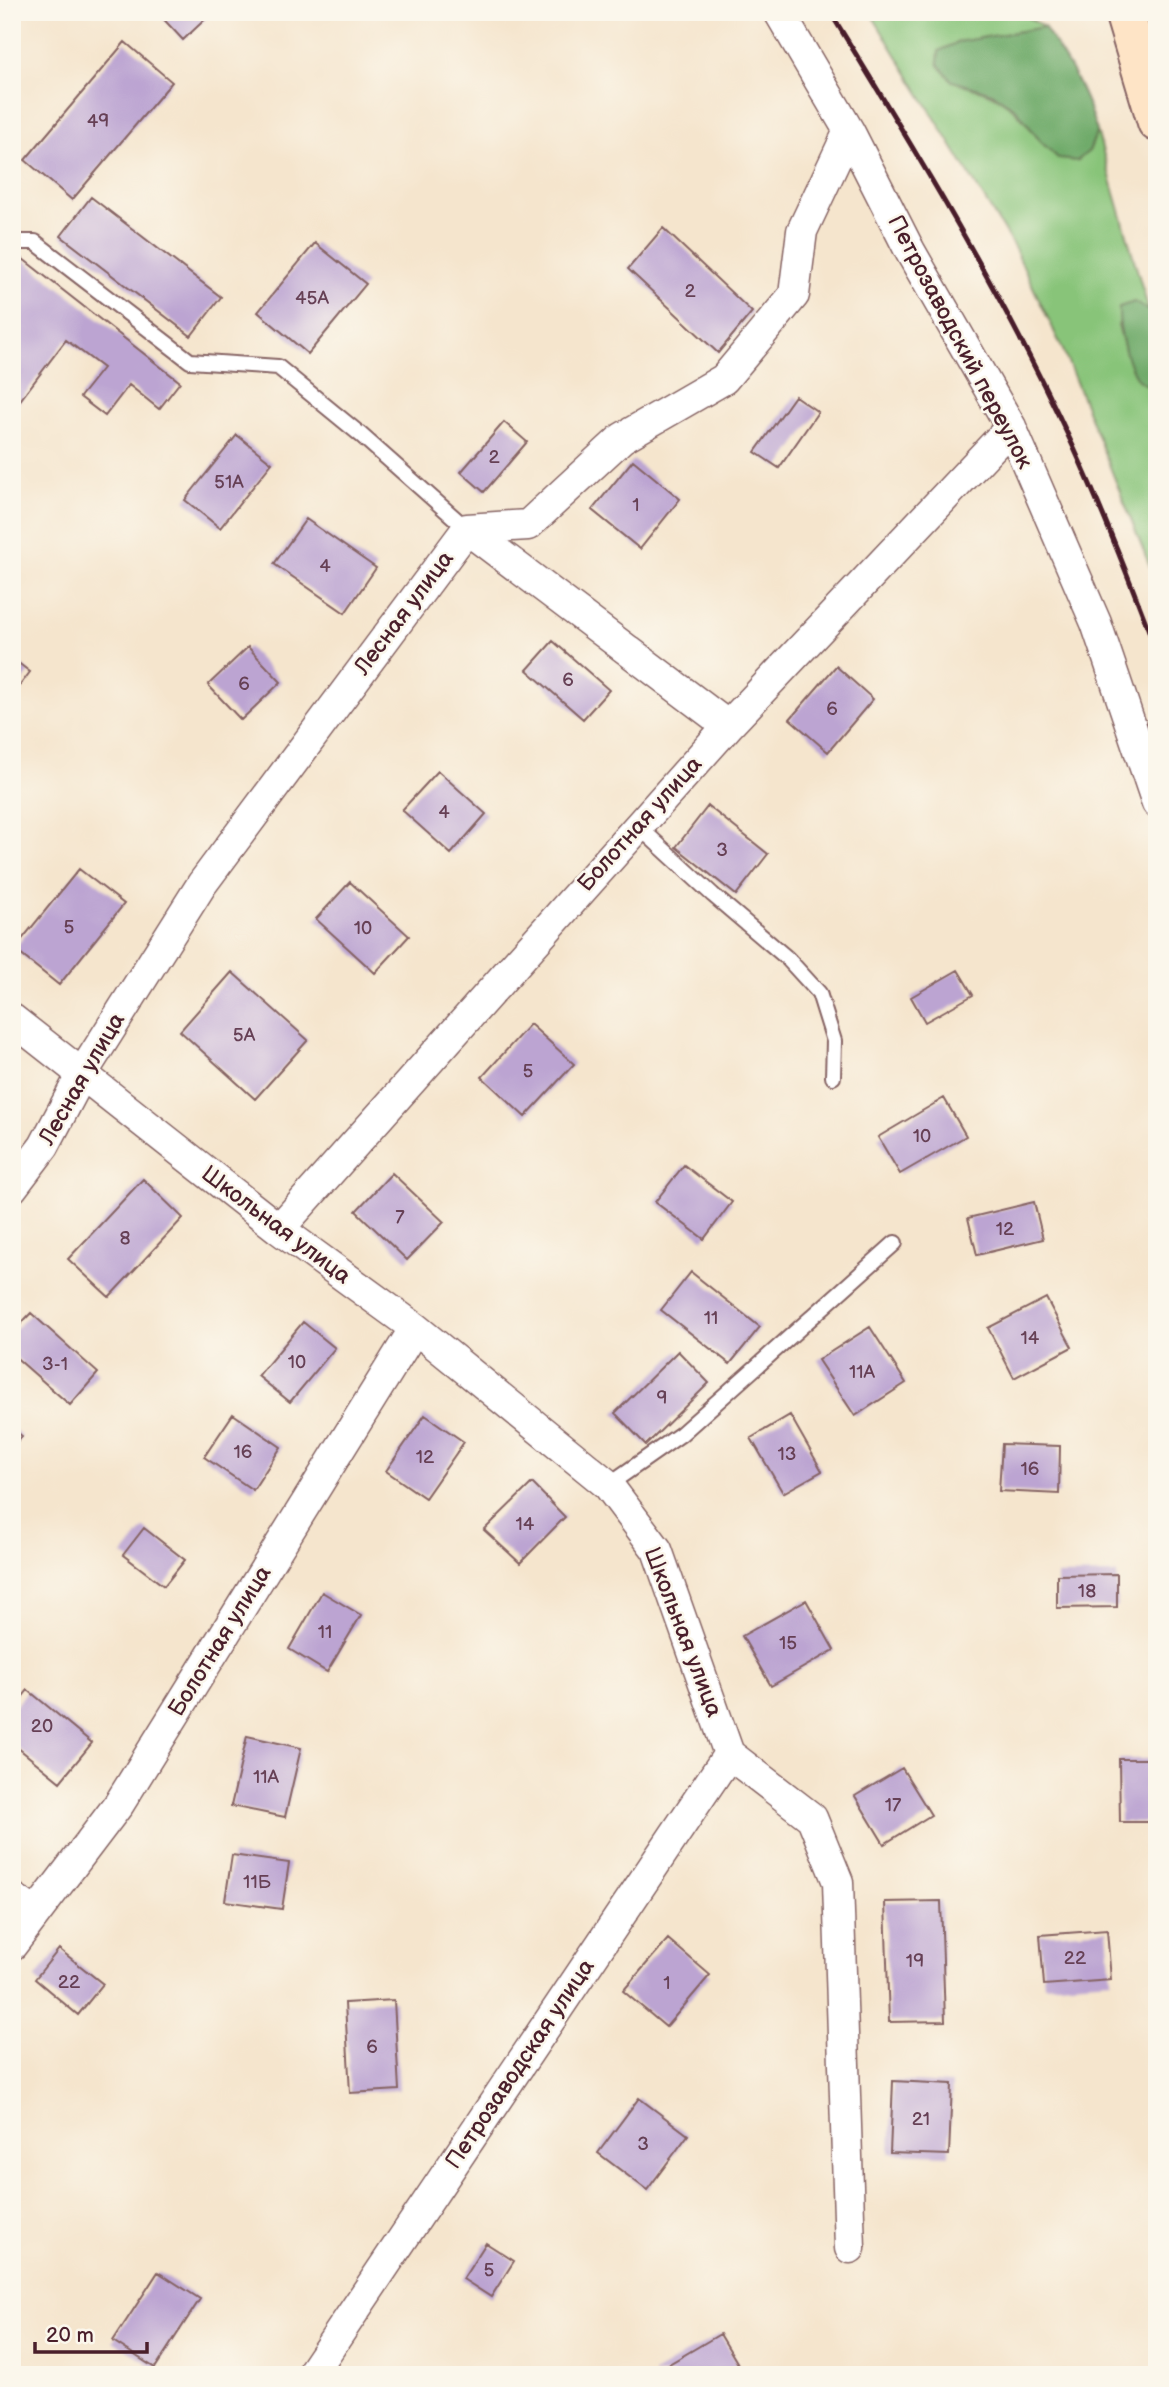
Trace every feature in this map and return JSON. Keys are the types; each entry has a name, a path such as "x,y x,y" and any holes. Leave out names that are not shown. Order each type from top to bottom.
{"main road":[{"path":"1124,12 1157,121"}],"street":[{"name":"Петрозаводский переулок","path":"779,12 849,131 910,251 1011,427 1096,623 1157,803"},
{"name":"Лесная улица","path":"12,1188 44,1146 82,1074 202,884 467,529 528,525 622,438 724,379 794,295 802,231 849,131"},
{"name":"Болотная улица","path":"279,1229 728,726 1011,427"},
{"path":"467,529 728,726"},
{"name":"Школьная улица","path":"12,1020 279,1229 415,1328 608,1485 657,1550 729,1754"},
{"name":"Болотная улица","path":"12,1945 24,1905 119,1804 415,1328"},
{"path":"729,1754 812,1818 838,1882 850,2248"},
{"name":"Петрозаводская улица","path":"311,2375 729,1754"}],"lane":[{"path":"12,242 34,242 190,361 278,367 361,435 467,529"},
{"path":"638,826 787,958 819,993 835,1041 833,1077"},
{"path":"608,1485 681,1434 895,1243"}],"green space":[{"path":"870,12 1019,12 1044,27 958,42 972,88 995,96 1012,108 1041,142 1089,151 1097,131 1149,311 1134,302 1118,325 1125,350 1139,380 1157,389 1157,584 1063,350 1015,249"},
{"path":"1044,27 1075,77 1097,131 1089,151 1077,161 1059,159 1041,142 1016,109 992,93 952,81 938,64 939,51 958,42"},
{"path":"1134,302 1149,311 1157,325 1157,389 1153,390 1138,380 1124,345 1119,307"}],"building":[{"path":"157,12 213,12 183,40"},
{"path":"125,42 172,82 72,200 25,160"},
{"path":"91,197 221,297 191,336 61,236"},
{"path":"663,228 752,312 718,353 628,269"},
{"path":"315,243 366,284 308,354 258,312"},
{"path":"23,259 180,382 159,409 129,385 105,416 80,397 103,368 66,340 12,411 12,273"},
{"path":"795,396 818,412 779,468 755,452"},
{"path":"504,422 527,442 484,492 461,472"},
{"path":"237,435 272,463 220,528 185,500"},
{"path":"633,460 680,499 640,549 592,510"},
{"path":"306,519 376,568 345,613 274,564"},
{"path":"553,641 609,690 583,719 527,670"},
{"path":"248,647 281,682 241,720 208,685"},
{"path":"12,658 30,672 12,696"},
{"path":"836,666 873,699 828,752 790,719"},
{"path":"438,771 486,814 451,854 402,810"},
{"path":"708,806 768,854 736,895 676,847"},
{"path":"79,869 124,904 59,985 14,949"},
{"path":"350,882 409,936 375,973 316,919"},
{"path":"958,970 973,995 925,1022 911,997"},
{"path":"232,972 308,1040 255,1099 180,1031"},
{"path":"530,1024 574,1064 525,1117 482,1077"},
{"path":"944,1098 966,1136 900,1174 878,1137"},
{"path":"684,1165 732,1202 704,1239 655,1202"},
{"path":"392,1173 444,1222 407,1260 356,1211"},
{"path":"143,1179 183,1218 109,1297 68,1259"},
{"path":"1034,1202 1043,1239 977,1255 968,1218"},
{"path":"691,1272 760,1327 730,1364 661,1310"},
{"path":"1046,1298 1072,1347 1014,1378 988,1328"},
{"path":"31,1313 98,1373 70,1405 12,1354 12,1333"},
{"path":"303,1322 335,1348 290,1402 258,1376"},
{"path":"870,1327 906,1383 855,1416 818,1360"},
{"path":"678,1351 709,1383 646,1445 615,1413"},
{"path":"233,1414 281,1447 253,1490 204,1457"},
{"path":"425,1415 464,1442 425,1498 386,1471"},
{"path":"790,1415 822,1471 783,1493 751,1438"},
{"path":"12,1428 22,1436 12,1447"},
{"path":"1002,1444 1060,1446 1059,1494 999,1491"},
{"path":"532,1483 565,1517 520,1563 484,1530"},
{"path":"144,1528 185,1560 164,1586 123,1555"},
{"path":"1117,1574 1117,1607 1057,1608 1057,1575"},
{"path":"322,1592 361,1615 327,1672 289,1649"},
{"path":"806,1600 834,1650 771,1686 742,1636"},
{"path":"28,1690 92,1743 60,1782 12,1743 12,1710"},
{"path":"247,1736 301,1748 285,1817 231,1806"},
{"path":"1119,1759 1157,1759 1157,1822 1120,1822"},
{"path":"902,1768 931,1815 884,1844 855,1796"},
{"path":"232,1855 289,1863 282,1909 225,1901"},
{"path":"941,1901 945,2021 889,2022 885,1902"},
{"path":"1107,1930 1111,1980 1044,1985 1040,1935"},
{"path":"668,1939 710,1975 666,2027 623,1991"},
{"path":"59,1949 103,1984 78,2015 35,1979"},
{"path":"394,2000 399,2090 350,2093 345,2003"},
{"path":"893,2081 952,2084 949,2155 890,2153"},
{"path":"639,2098 688,2135 647,2190 598,2153"},
{"path":"486,2243 514,2261 491,2297 463,2279"},
{"path":"158,2272 200,2299 155,2368 113,2341"},
{"path":"720,2334 738,2364 719,2375 655,2375 654,2373"}],"railway":[{"path":"830,12 927,172 1018,335 1084,472 1157,652"}]}
